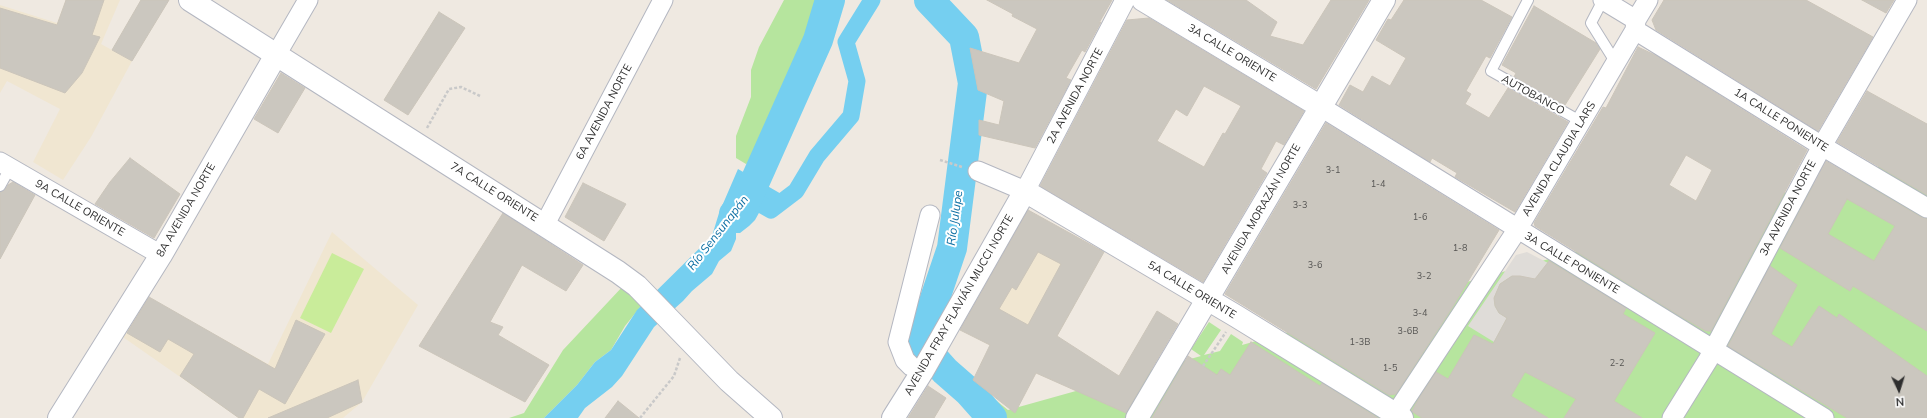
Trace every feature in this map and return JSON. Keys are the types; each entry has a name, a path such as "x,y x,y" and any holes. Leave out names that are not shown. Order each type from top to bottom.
{"main road":[{"name":"7A CALLE ORIENTE","path":"190,0 545,224 618,272 637,286 689,341 755,405 771,418"},
{"name":"3A CALLE ORIENTE","path":"1143,0 1321,107"},
{"name":"AVENIDA MORAZÁN NORTE","path":"1137,418 1384,0"},
{"name":"8A AVENIDA NORTE","path":"59,418 161,255 276,54"},
{"name":"5A CALLE ORIENTE","path":"1025,191 1208,300 1397,417"},
{"name":"AVENIDA FRAY FLAVIÁN MUCCI NORTE","path":"892,418 921,374 1025,191"}],"street":[{"name":"8A AVENIDA NORTE","path":"276,54 308,0"},
{"name":"6A AVENIDA NORTE","path":"545,224 663,0"},
{"name":"2A AVENIDA NORTE","path":"1025,191 1125,0"},
{"name":"1A CALLE PONIENTE","path":"1603,0 1636,25 1822,146 1927,208"},
{"name":"AVENIDA CLAUDIA LARS","path":"1397,417 1517,230 1616,63 1648,0"},
{"name":"3A AVENIDA NORTE","path":"1672,418 1713,349 1822,146 1907,0"},
{"name":"3A CALLE PONIENTE","path":"1321,107 1517,230 1824,418"},
{"name":"9A CALLE ORIENTE","path":"5,165 161,255"},
{"name":"5A CALLE ORIENTE","path":"978,171 1025,191"},
{"path":"921,374 905,360 898,342 930,215"}],"lane":[{"name":"AUTOBANCO","path":"1528,0 1491,72 1582,122"},
{"path":"1603,0 1591,23 1616,63"},
{"path":"0,186 5,165"}],"path":[{"path":"418,144 449,89 461,87 480,96"},
{"path":"940,160 945,162"},
{"path":"1203,366 1227,330"},
{"path":"640,418 674,376 683,350 689,341"}],"shaded area":[{"path":"66,0 120,0 101,44 132,61 91,137 63,180 33,162 60,109 7,81 0,93 0,5 57,23"},
{"path":"1025,209 1104,252 1038,371 957,328"},
{"path":"332,232 418,305 362,402 343,418 239,418 120,335 144,295 268,364"},
{"path":"1527,252 1548,263 1534,281 1520,276 1512,276 1500,284 1494,298 1495,306 1499,313 1507,318 1494,342 1468,326 1516,255"}],"green space":[{"path":"784,0 821,0 810,36 761,159 746,164 736,158 736,136 751,97 751,70 759,47"},
{"path":"1927,153 1927,418 975,418 948,392 935,374 945,360 1008,410 1201,356 1191,349 1209,322 1221,330 1204,355 1220,351 1231,334 1243,342 1242,345"},
{"path":"332,253 364,269 331,333 300,318"},
{"path":"624,285 641,306 625,326 611,350 595,362 577,385 544,418 509,418 524,413 563,350"}],"water":[{"path":"738,169 783,195 760,211 755,220 749,226 740,233 736,233 736,239 731,251 719,261 712,274 654,327 622,376 612,387 585,408 578,418 544,418 577,385 595,362 611,350 637,310 712,236 719,213"}],"building":[{"path":"66,0 104,0 92,35 100,37 82,73 65,93 0,68 0,8 57,25"},
{"path":"141,0 169,0 132,61 112,50"},
{"path":"987,0 1112,0 1085,52 1082,50 1066,78 1071,80 1035,148 979,135 979,120 999,125 1004,101 978,90 970,48 1019,63 1037,29 1012,16 1013,14"},
{"path":"1167,0 1246,0 1277,22 1270,36 1303,45 1331,0 1369,0 1316,89"},
{"path":"1404,0 1481,0 1512,17 1490,58 1486,56 1466,91 1471,94 1465,104 1489,118 1508,88 1568,122 1515,212 1455,177 1457,173 1432,158 1430,162 1339,105 1350,85 1363,92 1372,76 1390,86 1406,58 1376,40 1388,19 1391,20"},
{"path":"1664,0 1806,0 1873,37 1818,131 1656,30 1652,20"},
{"path":"1862,0 1894,0 1886,13"},
{"path":"1534,6 1596,43 1600,49 1565,105 1514,77 1516,73 1502,65"},
{"path":"439,12 465,28 408,115 384,100"},
{"path":"1149,18 1304,111 1284,145 1276,141 1261,169 1267,173 1203,282 1040,186 1127,20","holes":["1204,86 1241,106 1225,134 1223,133 1204,167 1157,141 1176,109 1187,116"]},
{"path":"1638,47 1657,56 1807,150 1711,331 1706,331 1680,316 1535,226 1534,223 1603,107 1606,108","holes":["1686,155 1712,170 1696,201 1669,185"]},
{"path":"281,73 305,88 278,133 254,119"},
{"path":"1867,91 1927,124 1927,195 1837,142"},
{"path":"1326,123 1499,230 1452,308 1396,394 1389,395 1225,294"},
{"path":"130,158 180,194 154,238 95,204 110,182"},
{"path":"1826,161 1921,217 1927,219 1927,331 1853,286 1850,291 1780,248","holes":["1847,199 1895,226 1874,261 1828,234"]},
{"path":"13,182 35,195 0,259 0,192 4,191 8,185"},
{"path":"583,183 626,204 604,241 565,217"},
{"path":"1028,210 1104,252 1057,336 1119,376 1157,311 1178,324 1126,413 1036,373 1015,413 973,380 990,345 960,330","holes":["1038,252 1061,264 1028,325 999,309 1012,287 1016,290"]},
{"path":"503,213 583,265 566,291 522,265 490,322 503,327 498,335 549,365 525,402 419,346"},
{"path":"1549,261 1626,308 1623,314 1655,333 1614,401 1642,418 1564,418 1576,399 1525,372 1511,396 1548,418 1422,418 1413,412 1412,411 1419,398 1436,372 1448,379 1474,335 1493,344 1507,318 1499,313 1495,306 1494,298 1500,284 1512,276 1535,279"},
{"path":"1770,266 1797,285 1771,334 1792,347 1819,306 1837,318 1839,314 1927,376 1927,418 1847,418 1728,346"},
{"path":"149,297 275,369 296,320 325,334 285,404 259,389 243,418 239,418 180,376 194,354 168,339 160,352 127,333"},
{"path":"1251,342 1320,386 1322,383 1378,418 1152,418 1188,356 1217,375 1221,369 1230,375"},
{"path":"358,380 362,402 327,418 268,418"},
{"path":"928,386 946,398 934,418 908,418"},
{"path":"618,401 639,418 605,418"}],"waterway":[{"name":"Río Sensunapán","path":"734,214 748,197 818,40 830,0"},
{"path":"748,197 771,210 796,191 817,156 851,116 857,81 846,42 872,0"},
{"name":"Río Julupe","path":"929,0 964,37 973,83 952,248 920,343 945,371 969,392 992,418"}]}
